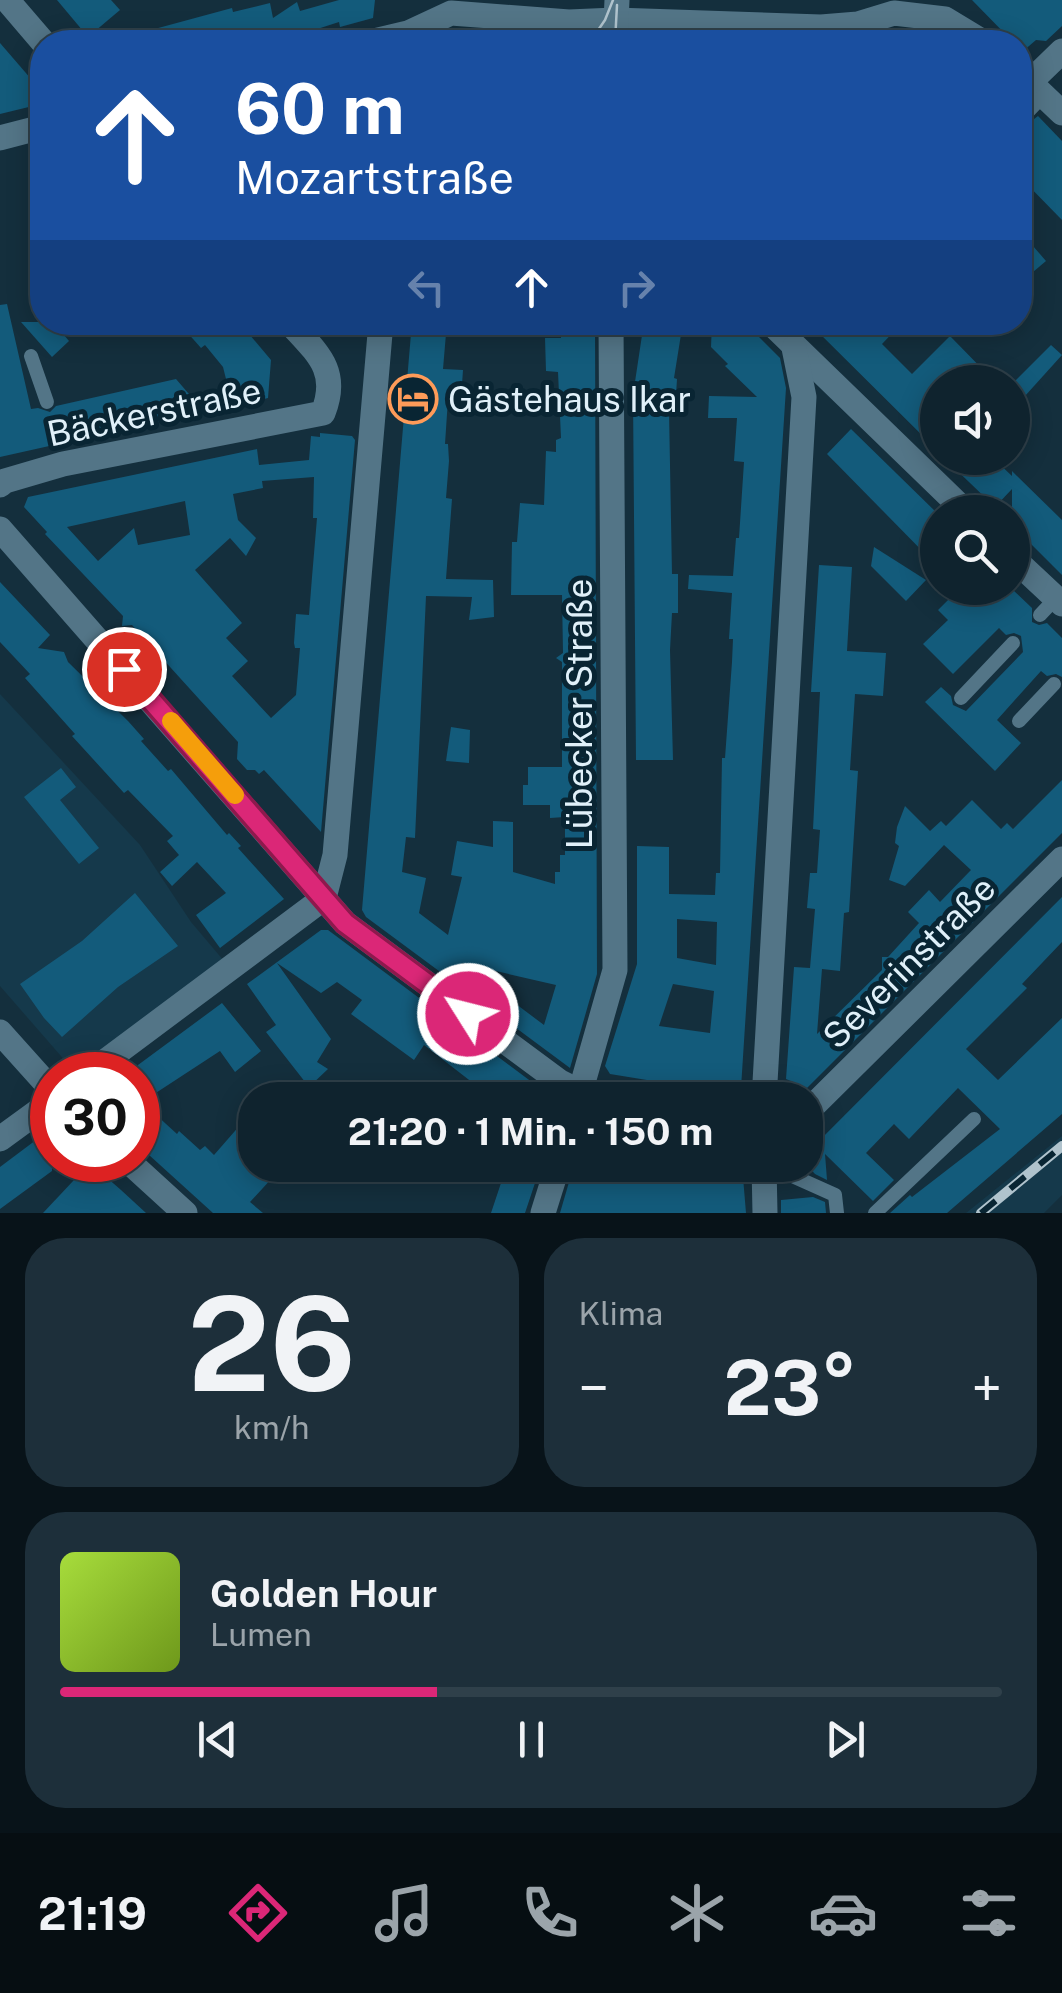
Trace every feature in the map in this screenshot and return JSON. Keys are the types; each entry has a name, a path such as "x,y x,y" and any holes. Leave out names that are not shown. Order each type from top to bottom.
{"street":[{"path":"8,0 34,30"},
{"path":"764,30 842,26 896,6 945,19 964,30"},
{"path":"418,30 445,7 683,30"},
{"path":"1039,91 1062,51"},
{"path":"0,138 30,130"},
{"name":"Bäckerstraße","path":"0,485 63,464 323,414 331,394 330,378 322,359 301,335"},
{"path":"118,1052 324,898 335,855 380,335"},
{"name":"Lübecker Straße","path":"583,1082 616,970 610,335"},
{"path":"782,335 948,495"},
{"path":"765,1082 804,397 794,348"},
{"path":"0,530 345,923 560,1082"},
{"path":"1030,579 1053,606"},
{"name":"Severinstraße","path":"823,1096 1062,859"},
{"path":"0,1032 30,1065"},
{"path":"0,1139 30,1117"},
{"path":"151,1182 185,1213"},
{"path":"543,1213 553,1182"},
{"path":"765,1213 766,1182"}],"lane":[{"path":"31,356 47,402"},
{"path":"961,698 1014,643"},
{"path":"1019,721 1054,684"},
{"path":"875,1213 974,1119"},
{"path":"807,1182 836,1194 837,1213"}],"shaded area":[{"path":"0,694 140,845 191,922 224,961 100,1052 57,1052 0,986"},
{"path":"1062,1136 1062,1195 1044,1213 966,1213"}],"building":[{"path":"57,0 111,0 120,10 96,30 82,30"},
{"path":"339,0 375,0 373,18 340,27 339,22 314,30 151,30 232,8 233,12 270,3 273,18 297,2 300,11"},
{"path":"972,0 1062,0 1062,26 1046,41 1032,43 1032,30 1001,30"},
{"path":"0,43 30,78 30,107 0,114"},
{"path":"1038,116 1062,141 1062,220 1032,189 1032,121"},
{"path":"1032,245 1046,261 1032,271"},
{"path":"7,304 31,409 50,412 56,406 176,379 195,401 197,413 0,457 0,305"},
{"path":"33,335 64,335 69,341 52,357"},
{"path":"190,335 250,335 271,360 268,398 233,407 223,367 205,345 201,348"},
{"path":"411,335 446,335 443,369 463,370 461,399 448,399 446,498 452,499 446,579 493,580 494,617 469,620 472,597 426,596 415,838 406,837 402,872 426,878 419,913 448,935 462,877 451,875 457,841 493,847 493,821 513,822 513,872 555,884 560,855 565,855 565,817 550,818 550,805 523,805 528,767 562,767 562,662 556,658 563,653 562,595 511,595 512,542 517,542 520,503 544,505 546,451 556,452 556,440 561,438 558,372 546,371 545,338 595,335 597,974 570,1068 366,917 362,910","holes":["461,963 556,985 544,1025"]},
{"path":"642,335 681,335 674,378 676,395 672,395 669,410 672,574 678,574 678,613 672,613 670,650 673,760 636,760 633,395"},
{"path":"711,335 757,335 780,358 786,388 741,1082 659,1082 610,1074 605,1066 637,964 637,846 669,847 669,894 715,895 716,873 720,873 732,593 688,589 689,575 733,576 744,462 734,461 737,418 708,418 709,396 757,397 725,366 728,364 711,347","holes":["677,919 717,922 716,965 677,958","673,984 714,991 710,1033 659,1026"]},
{"path":"821,335 891,335 882,344 912,374 920,366 920,433"},
{"path":"950,336 978,365 921,365"},
{"path":"1051,345 1062,355 1030,390 1030,366"},
{"path":"851,429 920,496 920,549 827,454"},
{"path":"320,433 352,436 355,440 321,832 264,770 259,774 247,770 237,759 238,742 132,625 122,626 123,616 24,507 28,497 257,449 259,465 309,460 311,436 320,437","holes":["314,477 313,518 317,518 309,615 296,614 294,643 295,648 300,648 296,695 271,718 232,676 248,661 226,638 242,623 195,570 230,538 246,556 256,538 238,520 233,494 263,488 262,481","185,501 190,535 138,545 134,528 98,561 67,527"]},
{"path":"962,475 1016,475 1062,520 1062,575 1030,543 1030,495 1012,495 1012,489 1006,495 983,495"},
{"path":"874,547 920,576 920,586 906,601 871,566"},
{"path":"819,565 852,567 847,651 886,653 883,696 855,694 850,770 858,771 849,912 844,913 840,971 822,969 817,1034 882,970 882,957 888,957 919,923 908,912 929,890 940,902 971,870 944,845 905,886 889,880 899,846 895,843 897,827 905,806 930,831 941,821 946,826 972,800 1001,829 1007,823 1013,829 1062,780 1062,833 813,1082 793,1082 786,1079 794,967 810,968 815,909 807,908 810,873 817,873 820,830 813,829 820,692 811,692"},
{"path":"0,582 50,635 38,648 64,652 68,662 128,721 144,739 141,741 241,846 238,848 284,899 220,948 196,915 226,893 197,862 172,886 160,872 179,855 167,841 173,836 128,790 124,793 72,736 75,734 25,678 30,674 0,642"},
{"path":"943,605 1029,605 1032,622 1047,623 1062,638 1062,677 1047,676 1041,671 997,720 1021,743 995,771 925,702 941,687 951,696 953,705 966,711 1023,652 1021,636 1006,635 999,628 953,674 923,644 948,620 938,610"},
{"path":"451,727 470,730 469,763 446,761"},
{"path":"61,768 76,787 60,800 99,848 79,864 24,797"},
{"path":"135,893 178,946 118,987 62,1037 20,984 82,941"},
{"path":"1062,897 1062,942 1022,984 1027,988 966,1049 998,1080 1062,1018 1062,1114 947,1213 890,1213 1000,1129 958,1088 909,1139 894,1124 866,1153 894,1180 873,1201 825,1154 827,1180 823,1178 823,1137"},
{"path":"321,930 328,930 532,1082 472,1082 424,1045 414,1060 351,1014 362,1000 337,982 321,993 277,963 331,1039 317,1062 328,1069 314,1082 305,1082 266,1032 276,1025 247,984"},
{"path":"222,1003 261,1051 235,1072 220,1051 160,1090 160,1052 156,1052"},
{"path":"160,1118 200,1150 205,1146 214,1155 238,1127 238,1182 268,1182 250,1202 263,1213 213,1213 160,1165"},
{"path":"30,1144 30,1182 37,1182 0,1209 0,1167"},
{"path":"72,1182 112,1182 146,1213 43,1213"},
{"path":"501,1182 535,1182 525,1213 491,1213"},
{"path":"569,1182 743,1182 746,1213 560,1213"},
{"path":"813,1197 825,1202 826,1213 781,1213 781,1200"}],"tram line":[{"path":"598,30 613,0"},
{"path":"616,30 617,5"}],"railway":[{"path":"981,1213 1062,1146"}],"slow traffic":[{"path":"171,721 235,795"}],"place":[{"name":"Gästehaus Ikar","path":"413,399"}],"route":[{"path":"124,669 345,923 468,1014"}]}
